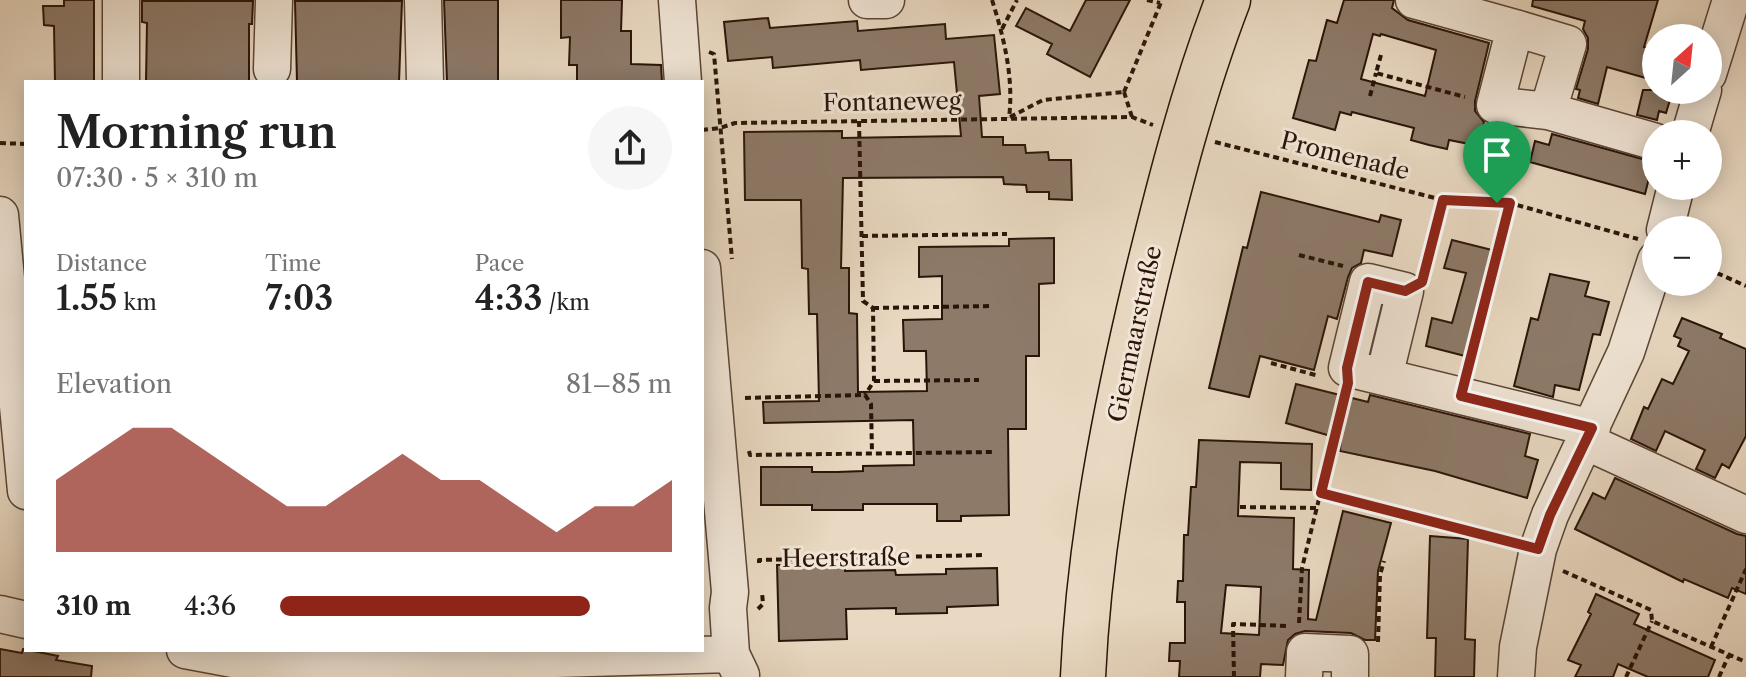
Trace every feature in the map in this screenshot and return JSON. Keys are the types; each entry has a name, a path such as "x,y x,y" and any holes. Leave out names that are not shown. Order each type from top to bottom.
{"main road":[{"name":"Giermaarstraße","path":"1083,677 1100,506 1125,368 1166,195 1228,0"}],"street":[{"path":"121,0 121,80"},
{"path":"272,69 274,0"},
{"path":"423,0 425,80"},
{"path":"677,0 683,80"},
{"path":"867,0 886,0"},
{"path":"1414,0 1568,44 1521,108"},
{"path":"1722,29 1731,0"},
{"path":"1515,28 1521,108"},
{"path":"1521,108 1642,138"},
{"path":"0,215 16,277 24,448"},
{"path":"193,652 276,672 736,666 728,608 730,592 717,264"},
{"path":"1384,377 1405,291 1368,282 1347,372 1384,377 1461,396 1588,435 1742,503"},
{"path":"1516,677 1518,647 1536,555 1550,515 1626,352 1642,290"},
{"path":"0,614 24,620"},
{"path":"1304,677 1305,652 1350,666"}],"path":[{"path":"992,0 1002,29 1012,97 1009,118"},
{"path":"1002,29 1017,0"},
{"path":"1147,0 1161,2 1124,92 1132,117 1155,125"},
{"path":"680,44 690,43 714,54 720,128 717,264"},
{"path":"1370,96 1381,55"},
{"path":"1376,73 1521,108 1497,203"},
{"path":"1009,118 1043,100 1124,92"},
{"name":"Fontaneweg","path":"704,130 735,123 1132,117"},
{"path":"859,121 863,301 873,308 993,306"},
{"name":"Promenade","path":"1212,141 1443,200 1510,203 1642,240"},
{"path":"0,143 24,144"},
{"path":"1405,291 1422,282 1443,200"},
{"path":"1461,396 1510,203"},
{"path":"862,236 1007,234"},
{"path":"1299,255 1361,271 1368,282"},
{"path":"1722,275 1746,286"},
{"path":"865,395 874,381 873,308"},
{"path":"1234,677 1233,624 1299,626 1302,568 1348,383 1347,372 1334,380 1271,363"},
{"path":"874,381 979,380"},
{"path":"746,410 745,397 865,395"},
{"path":"865,395 871,404 872,453"},
{"path":"749,446 750,455 995,452"},
{"path":"1321,493 1536,555 1552,566 1651,610 1652,621 1626,677"},
{"path":"1240,507 1317,508"},
{"name":"Heerstraße","path":"760,575 759,560 985,555"},
{"path":"1350,666 1369,654 1378,642 1380,575 1384,561"},
{"path":"1711,648 1746,569"},
{"name":"Heerstraße","path":"755,612 763,604 762,590"},
{"path":"1652,621 1746,662"},
{"path":"1719,677 1729,655"}],"building":[{"path":"64,0 94,0 94,80 55,80 54,26 44,25 43,6 64,6"},
{"path":"444,0 498,0 498,80 447,80"},
{"path":"561,0 622,0 621,31 631,31 631,64 661,65 662,80 577,80 577,65 569,65 570,37 561,38"},
{"path":"1086,0 1130,0 1090,77 1047,54 1052,44 1016,26 1026,8 1070,31"},
{"path":"1344,0 1394,0 1392,8 1408,20 1489,43 1475,111 1484,122 1483,126 1494,129 1489,148 1449,140 1447,149 1429,145 1411,140 1414,128 1352,112 1351,115 1340,112 1335,130 1293,118 1309,60 1316,61 1327,20 1337,23","holes":["1373,34 1436,50 1425,96 1361,79"]},
{"path":"1533,0 1658,0 1651,24 1642,24 1642,77 1607,67 1598,104 1578,98 1580,90 1576,89 1588,49 1588,38 1583,29 1585,21 1532,6"},
{"path":"142,1 253,1 252,24 249,24 249,80 146,80 147,23 142,22"},
{"path":"295,1 402,1 399,80 297,80"},
{"path":"768,18 770,28 857,21 858,31 945,24 946,39 994,35 1000,94 979,96 982,137 1003,137 1003,145 1025,145 1026,153 1048,152 1049,160 1071,160 1072,200 1049,199 1049,192 1027,192 1026,185 1004,184 1003,177 843,178 841,268 849,268 849,313 857,314 858,392 927,391 926,351 904,351 903,320 942,319 942,276 919,277 919,247 1009,246 1009,239 1054,238 1054,283 1039,284 1039,356 1026,356 1026,429 1008,429 1009,515 961,516 961,521 937,521 937,504 863,504 863,510 812,510 812,505 761,505 761,467 812,467 812,472 837,472 863,471 863,466 914,465 913,420 764,423 763,402 819,401 817,314 809,314 808,269 802,268 801,200 745,200 744,132 842,131 842,138 961,136 954,62 861,70 860,60 773,68 772,57 728,61 724,22"},
{"path":"1642,94 1642,104 1669,104 1666,113 1659,111 1657,120 1637,115"},
{"path":"1552,134 1642,159 1642,193 1530,162 1535,141 1549,145"},
{"path":"1261,192 1379,222 1381,215 1401,220 1392,256 1364,250 1361,263 1352,268 1337,319 1328,316 1314,370 1260,356 1249,397 1209,388 1243,247 1247,248"},
{"path":"1452,240 1492,250 1465,356 1426,346 1432,318 1452,323 1466,273 1444,268"},
{"path":"1550,274 1589,282 1585,296 1609,302 1600,335 1593,334 1579,390 1555,385 1553,397 1514,386 1531,318 1538,320"},
{"path":"1682,318 1722,334 1720,338 1746,349 1746,436 1729,468 1722,464 1715,478 1696,469 1705,450 1665,431 1656,451 1631,439 1644,407 1648,409 1662,379 1673,384 1689,351 1678,346 1681,339 1674,336"},
{"path":"1296,384 1368,402 1370,395 1530,434 1525,456 1538,460 1527,498 1435,471 1340,451 1341,439 1286,423"},
{"path":"1199,440 1312,444 1311,490 1281,489 1281,463 1240,462 1238,516 1294,518 1293,569 1309,570 1308,619 1316,620 1343,511 1391,523 1378,571 1375,640 1365,640 1351,633 1305,631 1288,640 1283,665 1261,664 1260,677 1179,677 1180,661 1169,661 1170,643 1185,643 1185,602 1177,602 1178,581 1183,581 1184,535 1188,535 1191,487 1196,487","holes":["1226,585 1261,587 1259,635 1221,633"]},
{"path":"1615,478 1746,536 1746,594 1732,588 1728,598 1684,579 1683,582 1575,529 1593,493 1605,499"},
{"path":"1430,536 1468,539 1465,639 1475,640 1474,677 1435,677 1436,638 1427,638"},
{"path":"845,564 845,571 895,570 896,575 946,574 946,569 997,568 998,605 947,607 947,613 896,614 896,608 846,609 847,639 779,641 777,565"},
{"path":"1596,594 1639,614 1634,624 1715,660 1708,677 1648,677 1618,664 1613,677 1575,677 1581,665 1568,660 1591,614 1588,612"},
{"path":"0,649 22,653 23,649 24,652 58,656 56,660 92,666 91,677 0,677"}],"route":[{"path":"1443,200 1497,203 1510,203 1461,396 1592,428 1550,515 1538,549 1321,493 1348,383 1347,368 1368,282 1405,291 1422,282 1443,200"}]}
